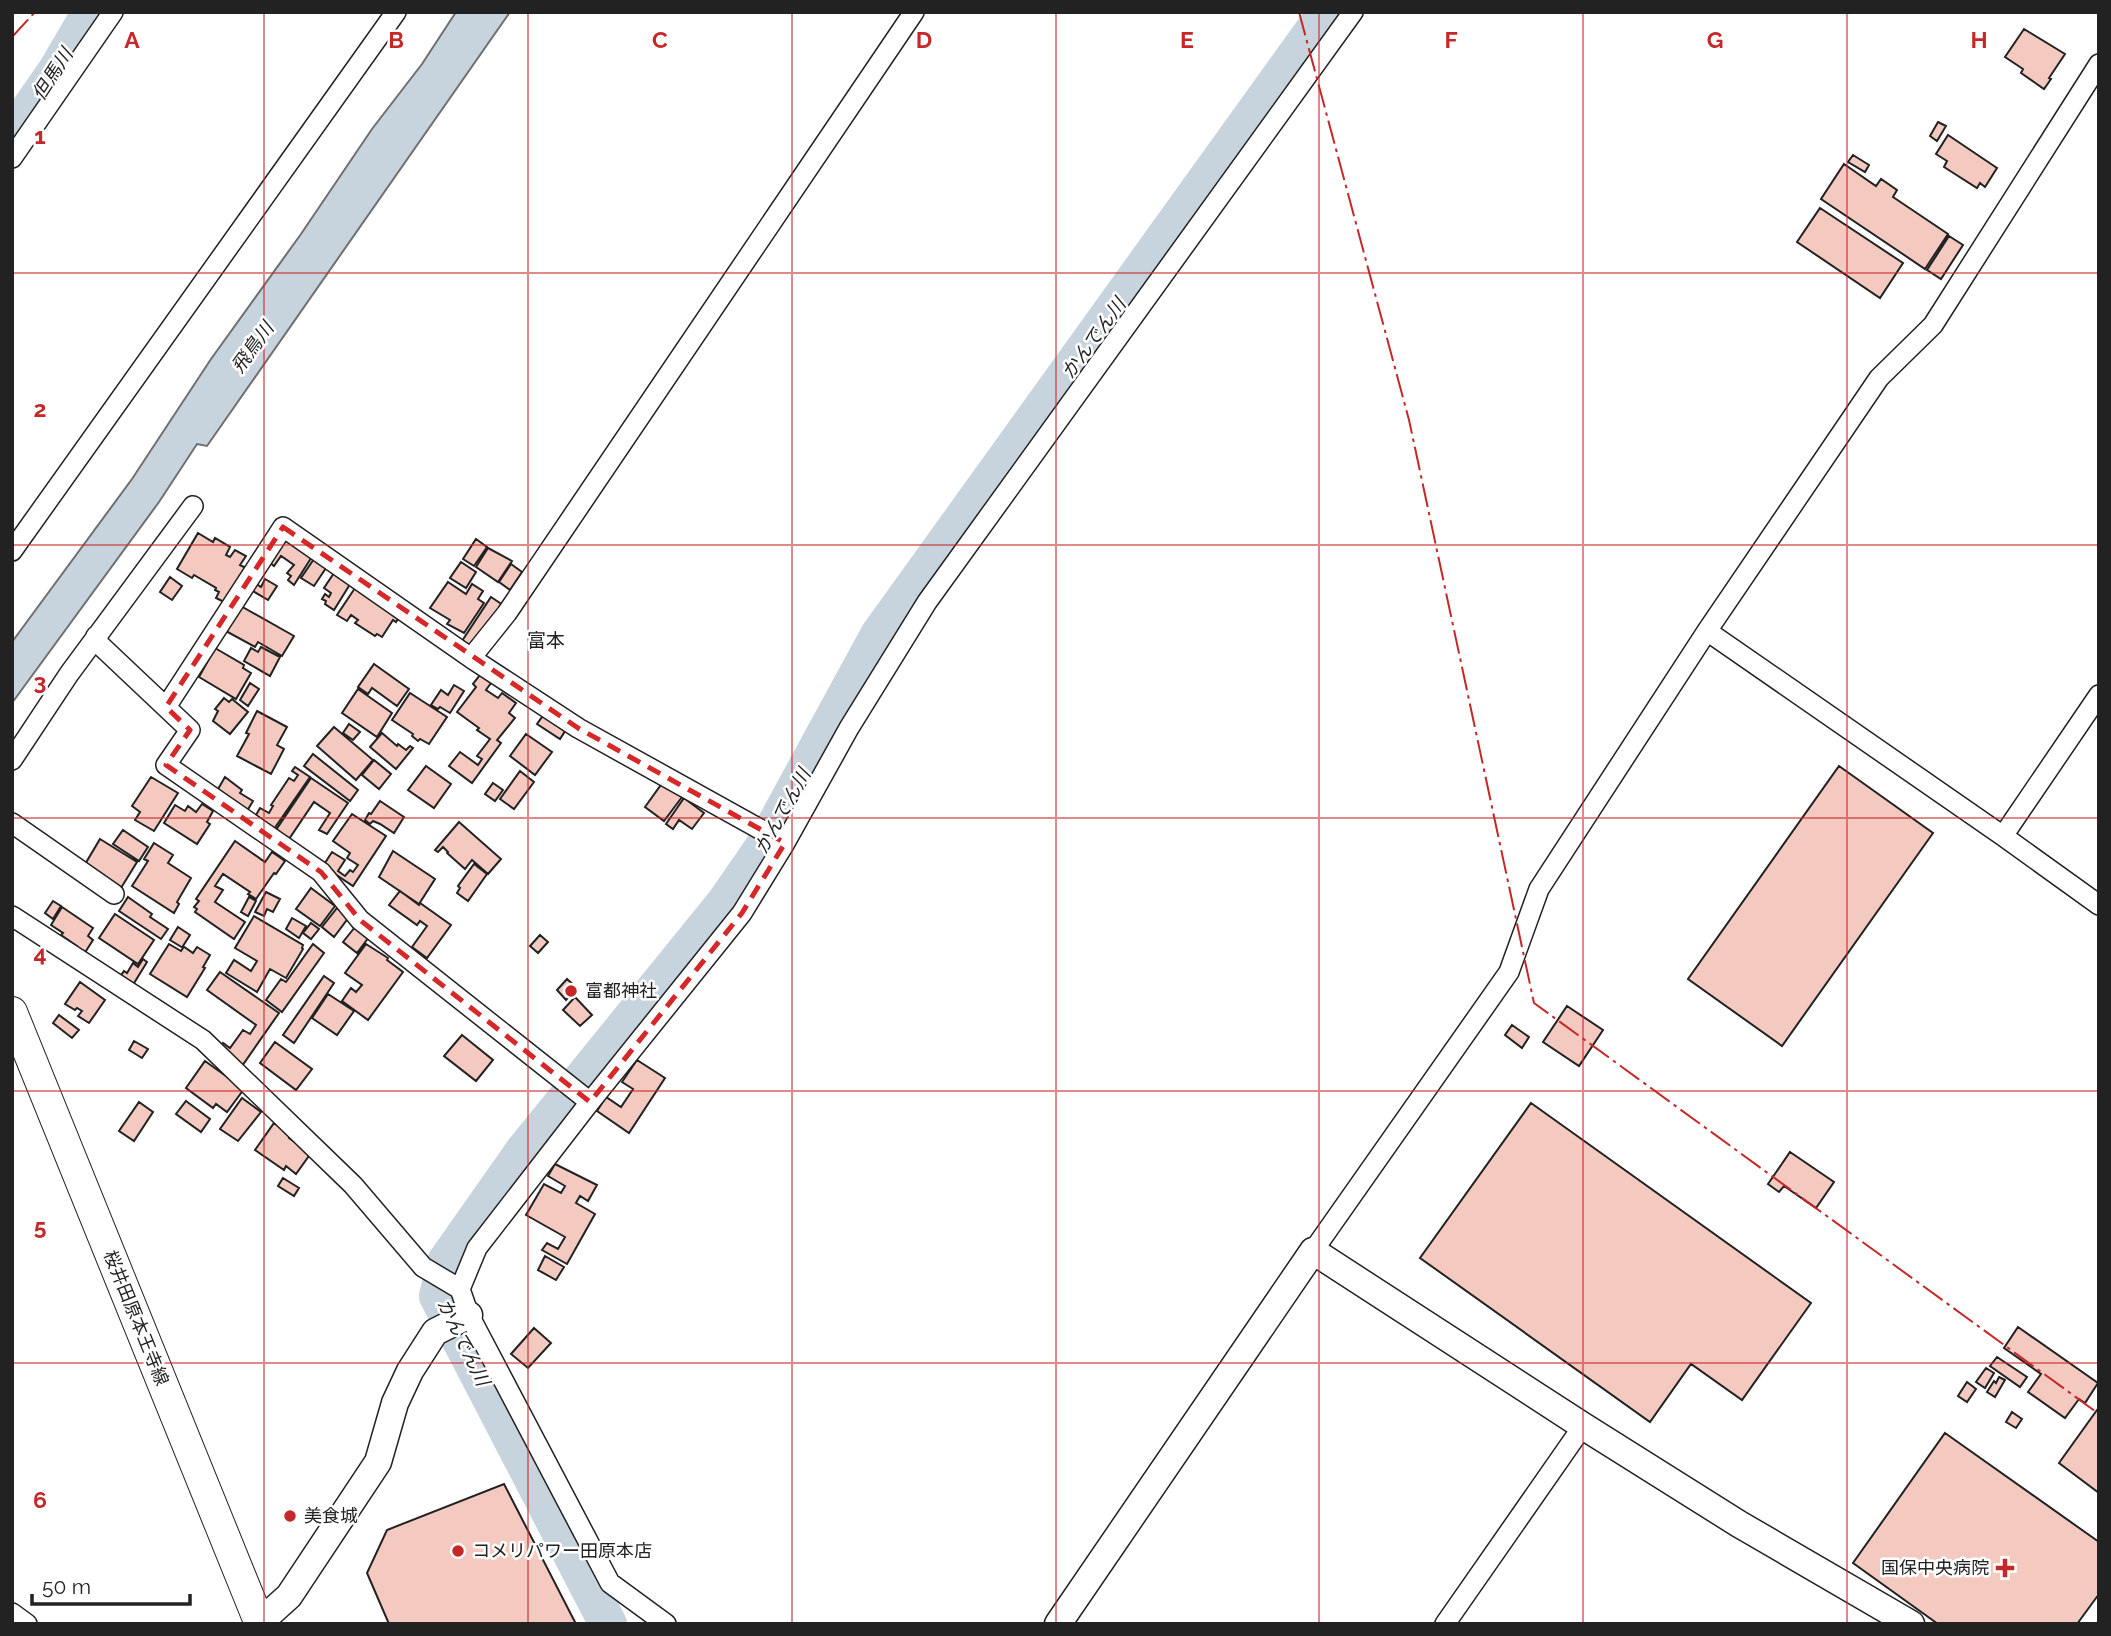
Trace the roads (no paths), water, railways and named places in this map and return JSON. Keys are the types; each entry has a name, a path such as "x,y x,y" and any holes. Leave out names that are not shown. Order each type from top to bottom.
{"main road":[{"name":"桜井田原本王寺線","path":"12,1012 259,1623"}],"street":[{"path":"12,158 113,12"},
{"path":"12,551 396,12"},
{"path":"471,658 507,613 914,12"},
{"path":"460,1289 477,1248 742,913 785,843 849,728 928,602 1353,12"},
{"path":"1058,1624 1313,1251 1509,972 1539,889 1707,631 1879,378 1933,325 2099,64"},
{"path":"12,761 96,636 193,506"},
{"path":"166,707 283,527 471,658 578,728 785,843"},
{"path":"1707,631 2099,905"},
{"path":"96,636 100,645 190,730 166,765 321,872 360,920 590,1102"},
{"path":"2003,836 2099,695"},
{"path":"12,823 114,894"},
{"path":"12,916 203,1040 353,1185 423,1267 460,1289 469,1315 610,1584 666,1624"},
{"path":"1313,1251 1739,1524 1911,1624"},
{"path":"259,1623 289,1596 378,1462 396,1403 410,1371 435,1332 469,1315"},
{"path":"1445,1624 1583,1426"},
{"path":"12,1613 27,1624"}],"water":[{"name":"飛鳥川","path":"456,12 510,12 207,446 197,444 159,502 12,703 12,642 132,479 211,359 372,129 422,64"}],"waterway":[{"name":"但馬川","path":"12,135 57,70 91,12"},
{"name":"かんでん川","path":"608,1624 438,1296 446,1262 524,1151 725,903 763,848 879,635 1327,12"}],"place":[{"name":"富都神社","path":"571,991"},
{"name":"美食城","path":"290,1516"},
{"name":"コメリパワー田原本店","path":"458,1551"},
{"name":"国保中央病院","path":"2005,1568"}],"district":[{"name":"富本","path":"546,640"}]}
